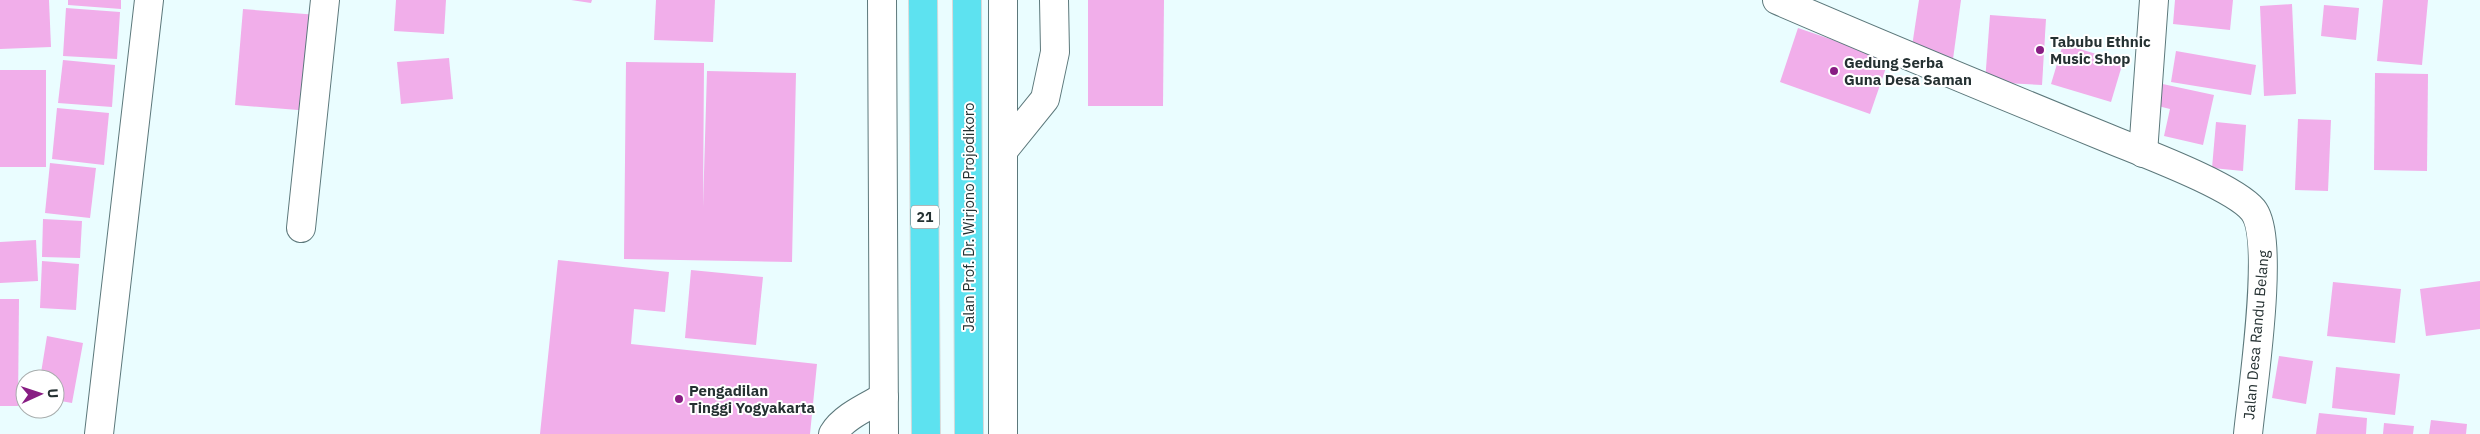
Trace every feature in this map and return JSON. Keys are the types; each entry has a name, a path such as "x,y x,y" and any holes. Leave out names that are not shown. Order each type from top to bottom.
{"highway":[{"name":"21","path":"923,0 926,434"},
{"name":"Jalan Prof. Dr. Wirjono Projodikoro","path":"967,0 969,434"}],"street":[{"path":"98,434 149,0"},
{"path":"301,228 325,0"},
{"path":"882,0 884,434"},
{"path":"1003,0 1003,434"},
{"path":"1003,151 1045,99 1055,52 1054,0"},
{"name":"Jalan Desa Randu Belang","path":"1777,0 2143,152 2228,191 2253,211 2263,239 2264,268 2248,434"},
{"path":"2143,152 2154,0"},
{"path":"833,434 836,428 859,411 884,397"}],"building":[{"path":"0,0 49,0 51,47 0,49"},
{"path":"68,0 121,0 121,9 68,5"},
{"path":"396,0 446,0 444,34 394,31"},
{"path":"571,0 592,0 591,3"},
{"path":"656,0 715,0 713,42 654,40"},
{"path":"1088,0 1164,0 1163,106 1088,106"},
{"path":"1919,0 1961,0 1953,59 1911,53"},
{"path":"2175,0 2233,0 2230,30 2173,24"},
{"path":"2383,0 2428,0 2422,65 2377,61"},
{"path":"2292,4 2296,94 2264,96 2260,6"},
{"path":"2324,5 2359,8 2356,40 2321,36"},
{"path":"66,8 120,12 117,59 63,56"},
{"path":"243,9 318,15 311,111 235,105"},
{"path":"1990,15 2046,19 2042,85 1985,82"},
{"name":"Gedung Serba Guna Desa Saman","path":"1798,28 1889,59 1870,114 1780,82"},
{"path":"2063,44 2123,62 2111,102 2051,84"},
{"path":"2176,51 2256,65 2251,95 2171,82"},
{"path":"449,58 453,99 401,104 397,62"},
{"path":"63,60 115,65 112,107 58,103"},
{"path":"626,62 704,63 703,207 707,71 796,73 792,262 624,259"},
{"path":"0,70 46,70 46,167 0,167"},
{"path":"2375,73 2428,74 2427,171 2374,170"},
{"path":"2158,83 2214,95 2203,145 2164,136 2170,109 2154,105"},
{"path":"57,108 109,113 104,165 52,159"},
{"path":"2298,119 2331,120 2328,191 2295,190"},
{"path":"2216,122 2246,125 2243,171 2212,168"},
{"path":"50,163 96,168 90,218 45,213"},
{"path":"43,219 82,221 80,258 42,257"},
{"path":"36,240 38,281 0,283 0,242"},
{"name":"Pengadilan Tinggi Yogyakarta","path":"558,260 669,272 665,312 634,309 631,344 817,364 810,434 540,434"},
{"path":"42,261 79,264 76,310 40,308"},
{"path":"691,270 763,277 756,345 685,338"},
{"path":"2480,281 2480,329 2426,336 2420,289"},
{"path":"2333,282 2401,289 2395,343 2327,336"},
{"path":"0,299 19,299 18,369 15,369 15,406 0,406"},
{"path":"47,336 83,343 72,403 65,402 65,369 42,369"},
{"path":"2279,356 2313,361 2306,404 2272,398"},
{"path":"2336,367 2400,374 2395,415 2332,408"},
{"path":"2319,413 2367,418 2366,434 2316,434"},
{"path":"2431,420 2467,424 2466,434 2429,434"},
{"path":"2384,423 2414,426 2413,434 2383,434"}],"place":[{"name":"Tabubu Ethnic Music Shop","path":"2040,50"},
{"name":"Gedung Serba Guna Desa Saman","path":"1834,71"},
{"name":"Pengadilan Tinggi Yogyakarta","path":"679,399"}]}
